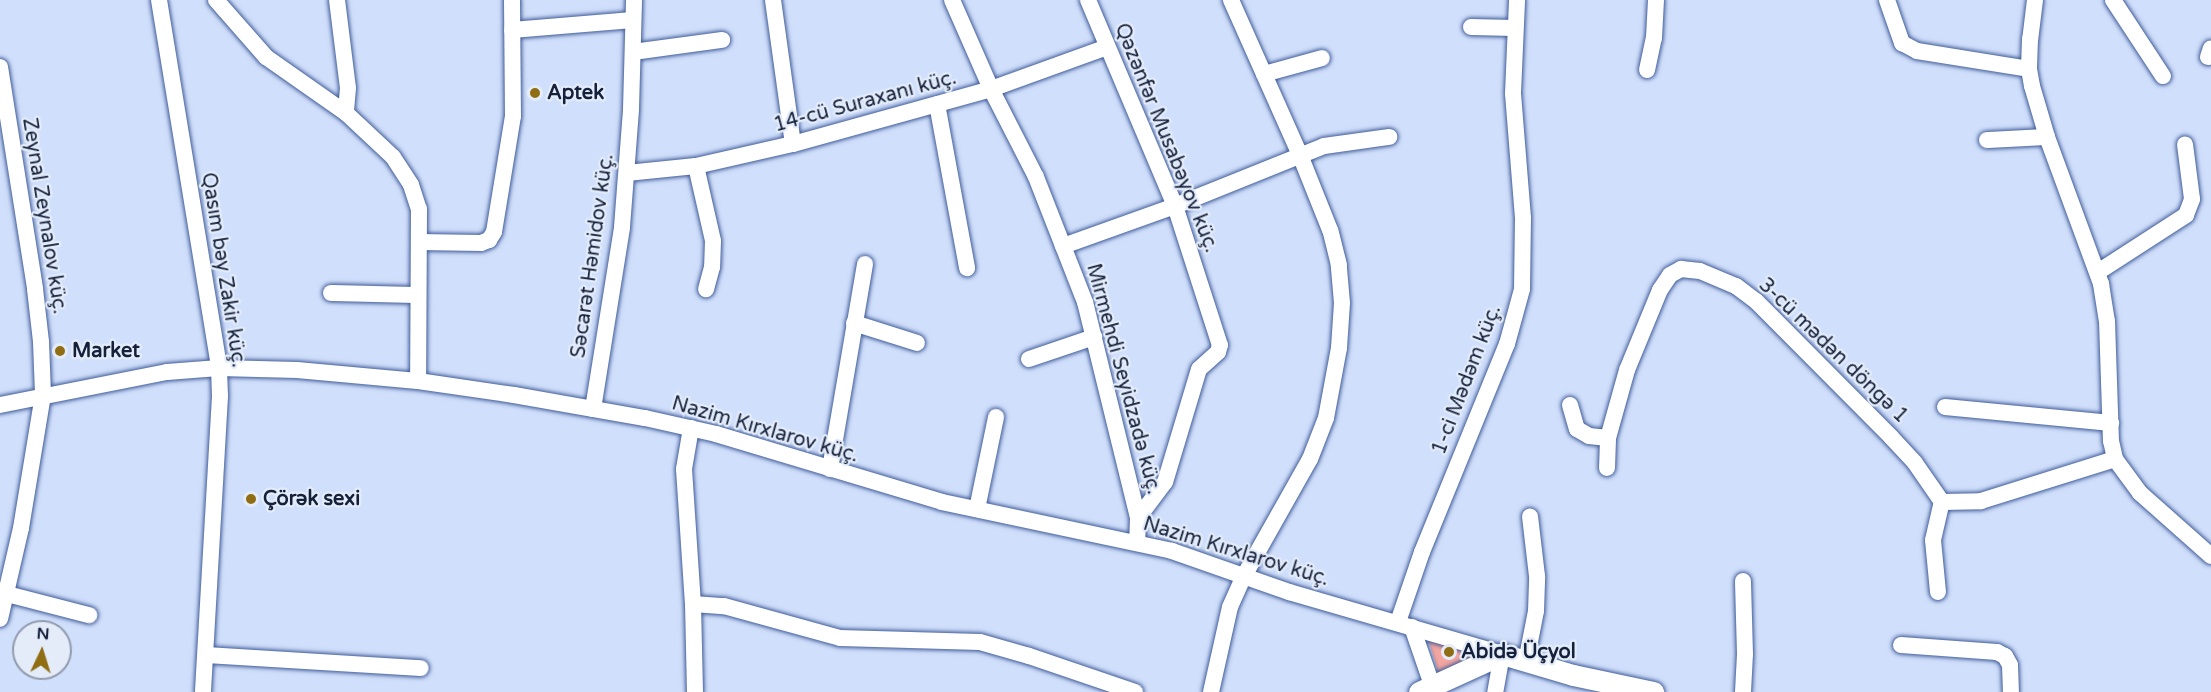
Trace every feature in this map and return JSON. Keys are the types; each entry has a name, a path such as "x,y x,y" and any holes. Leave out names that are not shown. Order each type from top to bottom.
{"street":[{"name":"Qasım bəy Zakir küç.","path":"159,0 219,368 220,396 203,692"},
{"path":"216,0 266,57 346,113 393,157 411,185 419,209 418,381"},
{"path":"338,0 348,88 346,113"},
{"path":"419,242 481,243 489,240 494,232 513,116 512,0"},
{"name":"Səcarət Həmidov küç.","path":"593,409 622,227 633,52 633,0"},
{"path":"774,0 793,144"},
{"name":"Mirmehdi Seyidzadə küç.","path":"952,0 991,90 1036,177 1085,302 1138,518 1137,542"},
{"name":"Qəzənfər Musabəyov küç.","path":"1088,0 1175,206 1220,345 1218,352 1199,369 1165,482 1138,518"},
{"path":"1211,692 1230,608 1244,576 1310,459 1326,418 1339,348 1342,303 1339,265 1330,230 1300,155 1231,0"},
{"name":"1-ci Mədəm küç.","path":"1405,625 1422,552 1507,344 1522,289 1523,218 1513,93 1514,27 1517,0"},
{"path":"1647,70 1653,38 1656,0"},
{"path":"1887,0 1902,43 1917,51 2029,69"},
{"path":"2035,0 2029,69 2047,137 2098,272 2105,304 2110,423 2115,459 2140,493 2211,556"},
{"path":"2113,0 2163,76"},
{"path":"512,30 633,20"},
{"path":"1471,27 1514,27"},
{"path":"633,52 722,40"},
{"name":"14-cü Suraxanı küç.","path":"627,173 696,166 793,144 991,90 1107,47"},
{"path":"1264,74 1322,58"},
{"name":"Zeynal Zeynalov küç.","path":"0,67 35,289 41,342 43,395 23,517 0,619"},
{"path":"937,104 967,268"},
{"path":"1063,246 1175,206 1300,155 1338,143 1389,136"},
{"path":"1987,140 2047,137"},
{"path":"2098,272 2186,215 2192,199 2186,144"},
{"path":"696,166 713,241 712,267 706,289"},
{"path":"831,469 865,264"},
{"name":"3-cü mədən döngə 1","path":"1608,438 1627,370 1660,290 1670,275 1681,269 1700,271 1736,286 1756,301 1891,437 1915,463 1942,502"},
{"path":"332,293 417,295"},
{"path":"854,323 917,343"},
{"path":"1029,359 1094,337"},
{"name":"Nazim Kırxlarov küç.","path":"0,405 167,372 219,368 297,370 418,381 593,409 690,428 901,491 1137,542 1502,654"},
{"path":"1570,405 1577,429 1589,436 1608,438 1607,468"},
{"path":"1945,407 2110,423"},
{"path":"977,509 996,417"},
{"path":"690,428 684,469 693,604 695,692"},
{"path":"1938,592 1933,540 1942,502 1981,501 2115,459"},
{"path":"1526,662 1536,611 1537,576 1530,516"},
{"path":"1743,581 1743,692"},
{"path":"7,594 89,615"},
{"path":"693,604 724,606 840,638 980,642 1135,692"},
{"path":"1405,625 1425,688 1502,654 1526,662 1653,692"},
{"path":"1900,645 1997,652 2005,656 2010,665 2011,692"},
{"path":"1495,692 1502,654"},
{"path":"206,655 421,668"}],"shaded area":[{"path":"1428,639 1477,656 1438,672"}],"place":[{"name":"Aptek","path":"535,93"},
{"name":"Market","path":"60,351"},
{"name":"Çörək sexi","path":"251,499"},
{"name":"Abidə Üçyol","path":"1449,652"}]}
